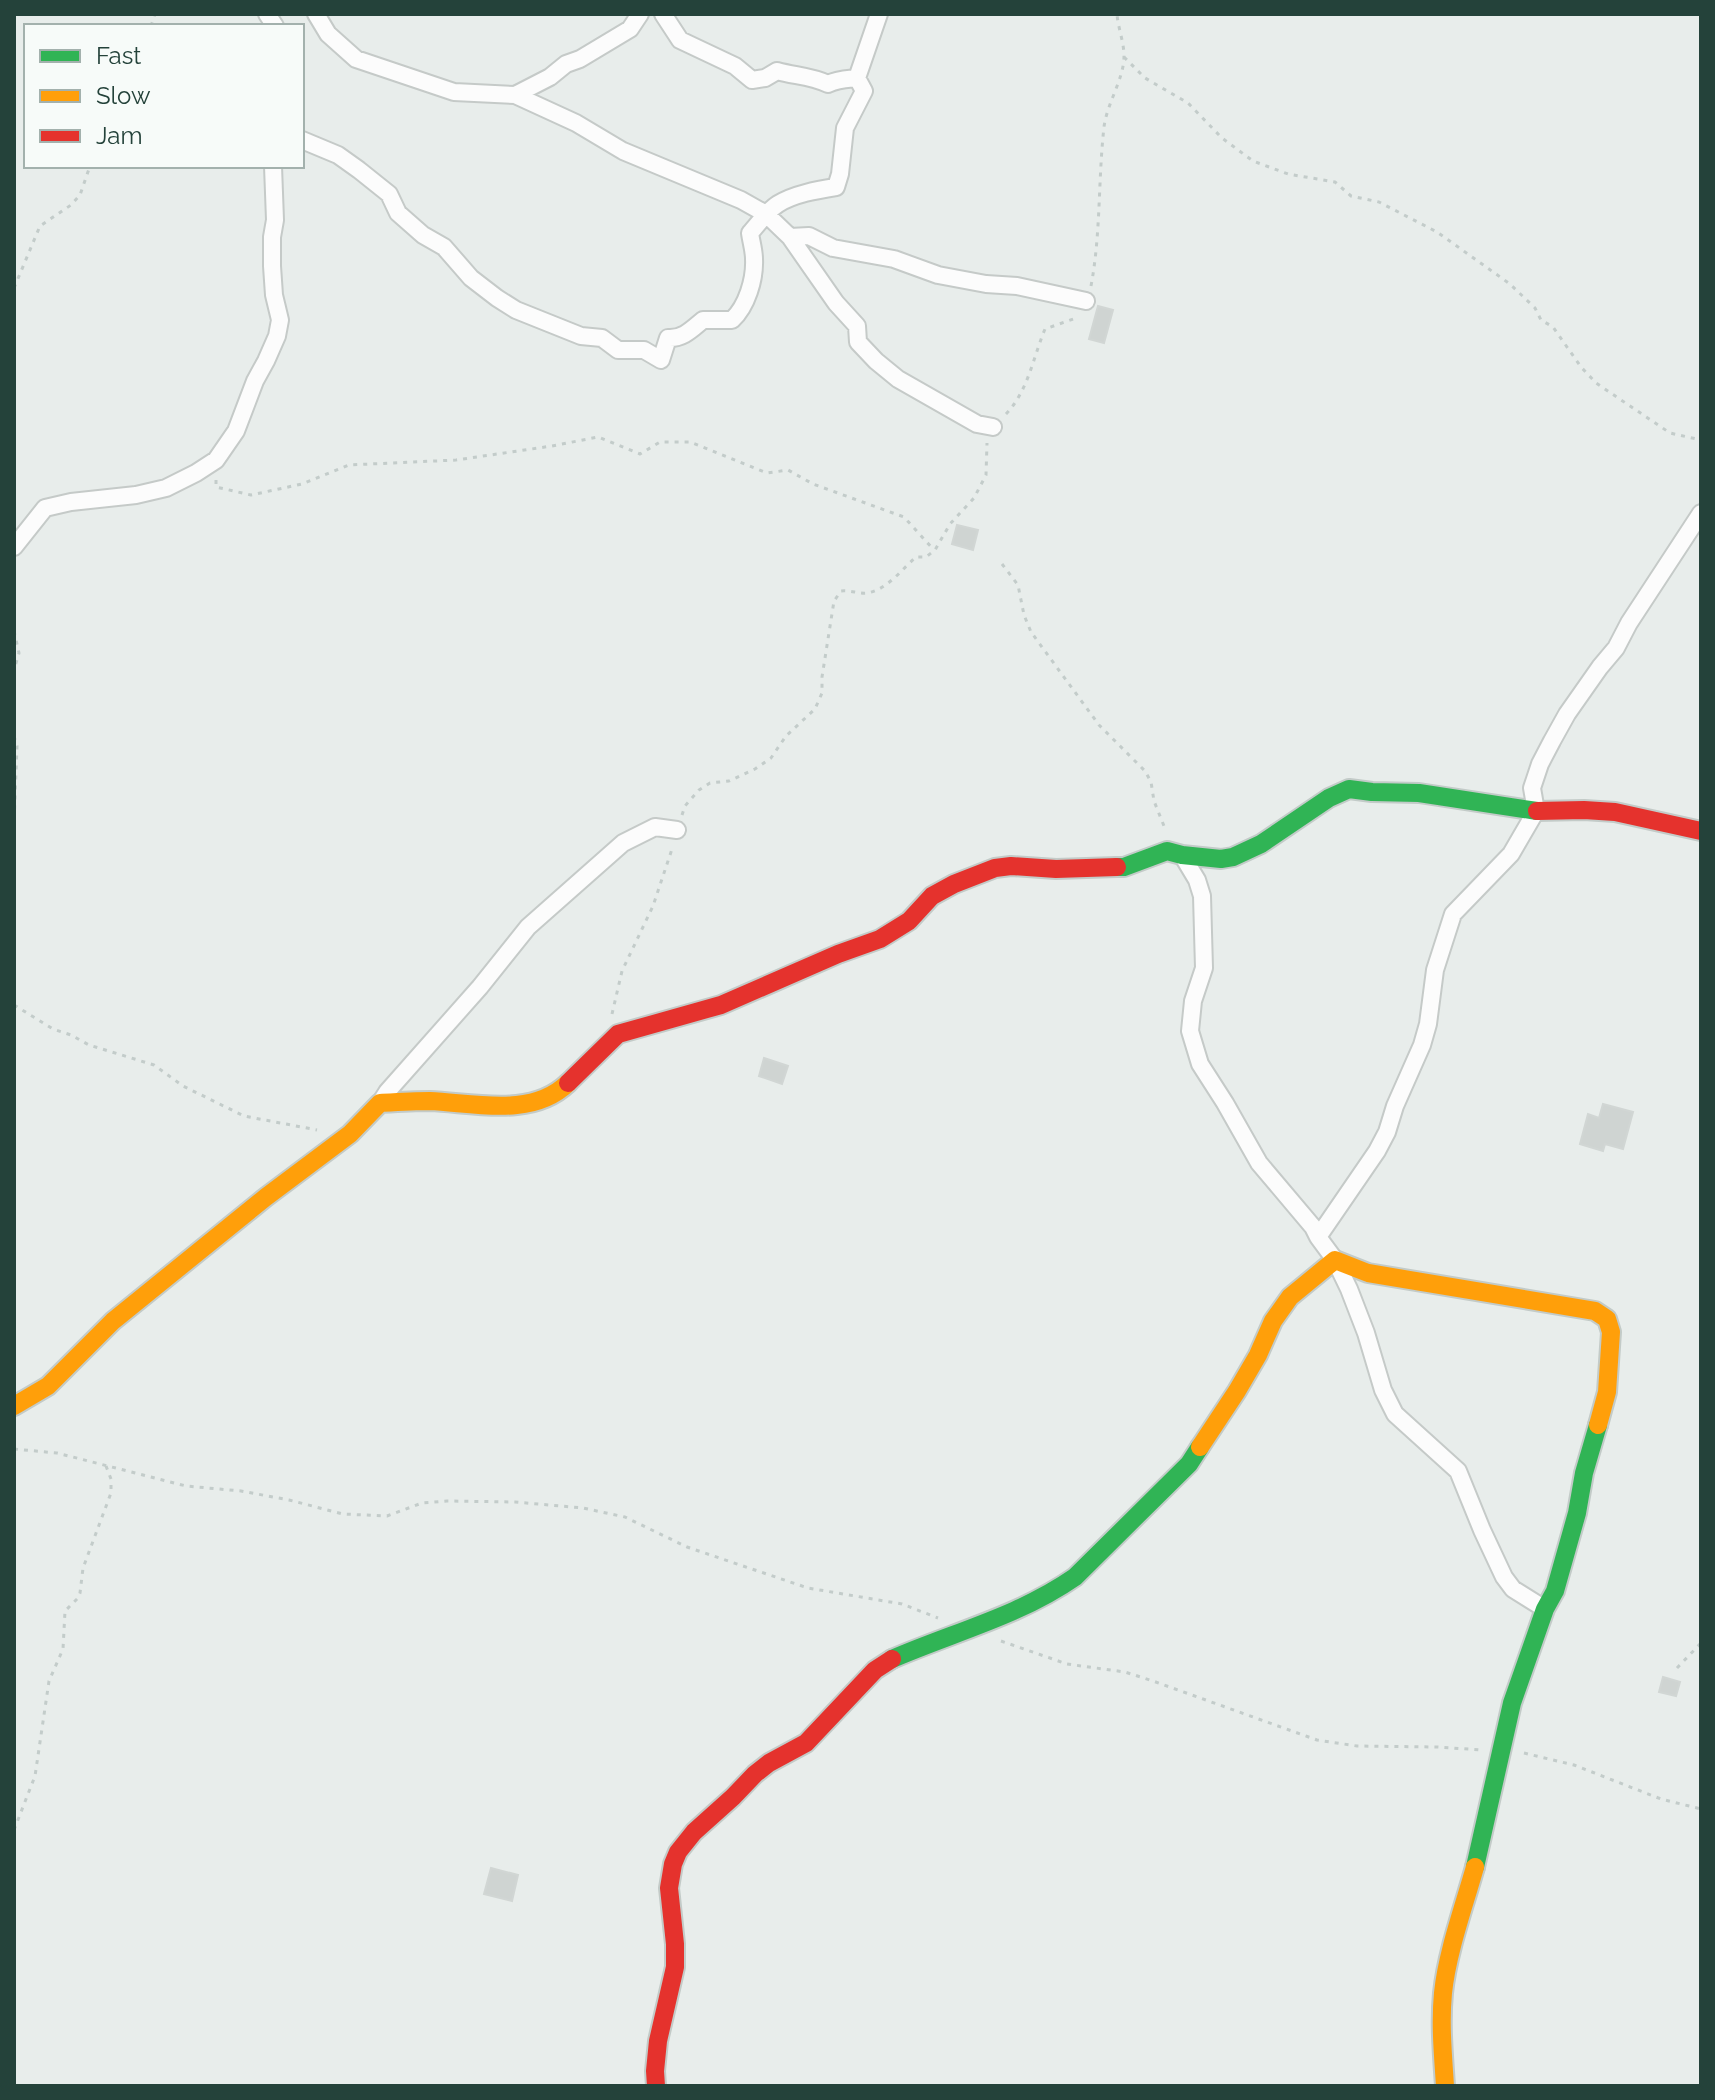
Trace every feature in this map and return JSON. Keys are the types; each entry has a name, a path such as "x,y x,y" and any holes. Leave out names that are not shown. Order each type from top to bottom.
{"street":[{"path":"316,14 328,34 356,59 454,92 515,95 576,123 623,151 741,200 766,214 790,237 836,303 857,326 858,342 876,361 898,379 977,424 993,427"},
{"path":"515,95 630,29 640,14"},
{"path":"663,14 680,40 735,66 752,80 765,78 777,71 811,76 828,84 837,79 857,78"},
{"path":"304,141 338,155 359,170 389,194 398,213 423,235 444,247 471,278 516,310 581,336 602,338 618,350 644,350 661,360 668,338 676,339 689,333 703,320 732,320 741,312 755,260 750,233 766,214 780,203 836,187 845,128 864,91 857,78 879,14"},
{"path":"14,547 45,508 166,488 216,460 236,431 277,336 280,320 272,266 275,220 273,168"},
{"path":"790,237 809,236 833,248 894,259 938,275 1017,286 1086,301"},
{"path":"1318,1237 1387,1132 1399,1095 1422,1045 1435,970 1453,914 1511,854 1536,811 1532,788 1540,764 1567,714 1616,648 1701,513"},
{"path":"380,1103 427,1101 515,1106 545,1098 564,1087 618,1034 721,1005 880,939 909,921 932,896 995,868 1124,867 1174,853 1221,859 1233,857 1261,844 1329,798 1349,789 1419,793 1536,811 1615,812 1701,831"},
{"path":"14,1406 48,1386 113,1321 266,1197 350,1134 480,987 528,927 623,843 655,827 677,830"},
{"path":"1174,853 1197,880 1202,896 1204,968 1193,1001 1190,1031 1200,1064 1259,1163 1313,1227 1335,1260 1349,1289 1383,1390 1395,1414 1458,1471 1504,1577 1513,1589 1545,1609"},
{"path":"1335,1260 1368,1273 1595,1311 1607,1319 1611,1332 1607,1392 1570,1538 1555,1591 1545,1609 1512,1703 1479,1854 1443,1992 1445,2086"},
{"path":"656,2086 653,2069 675,1963 676,1938 671,1916 669,1878 672,1866 689,1837 764,1766 810,1740 882,1663 971,1630 1054,1593 1075,1577 1189,1464 1237,1391 1273,1321 1290,1297 1335,1260"}],"path":[{"path":"611,1017 622,971 653,906 685,806 710,783 729,781 771,758 786,736 815,709 822,693 834,601 841,591 873,592 916,557 926,557 935,550 950,524 974,498 986,475 987,445 993,427 1013,406 1027,382 1045,329 1076,318 1086,301 1097,244 1104,125 1124,57 1117,14"},
{"path":"1124,57 1145,78 1188,103 1222,138 1253,161 1288,174 1335,182 1351,196 1379,202 1437,232 1510,284 1535,308 1541,320 1553,327 1596,383 1670,433 1701,440"},
{"path":"14,288 40,226 80,195 89,168"},
{"path":"216,460 216,487 251,495 302,484 349,465 456,460 598,437 640,454 660,442 690,442 767,473 788,470 813,484 904,517 935,550"},
{"path":"1002,564 1018,585 1031,632 1099,725 1145,771 1174,853"},
{"path":"14,631 19,649 14,670"},
{"path":"14,736 17,746 14,825"},
{"path":"14,1005 53,1029 89,1045 154,1065 183,1086 244,1116 319,1131"},
{"path":"14,1449 57,1453 186,1486 241,1491 343,1514 387,1516 422,1503 447,1501 515,1502 583,1508 625,1517 687,1547 808,1588 902,1604 942,1619"},
{"path":"14,1830 35,1776 49,1681 63,1649 65,1611 80,1593 83,1568 111,1493 111,1479 106,1466"},
{"path":"971,1630 1067,1664 1125,1672 1317,1740 1357,1746 1526,1753 1574,1765 1661,1799 1701,1809"},
{"path":"1677,1668 1701,1643"}],"building":[{"path":"1098,306 1113,310 1104,343 1089,339"},
{"path":"957,525 978,530 973,550 952,544"},
{"path":"764,1058 788,1066 782,1084 759,1076"},
{"path":"1603,1104 1633,1112 1623,1149 1605,1144 1603,1151 1580,1144 1588,1114 1599,1118"},
{"path":"1663,1677 1680,1682 1676,1696 1659,1692"},
{"path":"491,1868 518,1875 512,1901 484,1894"}],"traffic: fast":[{"path":"1117,867 1167,851 1221,859 1233,857 1261,844 1329,798 1349,789 1419,793 1537,811"},
{"path":"1475,1867 1512,1703 1545,1609 1555,1591 1598,1425"},
{"path":"892,1659 1009,1613 1075,1577 1189,1464 1200,1447"}],"traffic: slow":[{"path":"14,1406 48,1386 113,1321 266,1197 350,1134 380,1103 430,1101 520,1105 554,1094 568,1083"},
{"path":"1200,1447 1237,1391 1273,1321 1290,1297 1335,1260 1368,1273 1595,1311 1607,1319 1611,1332 1607,1392 1598,1425"},
{"path":"1445,2086 1442,2040 1445,1978 1475,1867"}],"traffic: jam":[{"path":"1537,811 1615,812 1701,831"},
{"path":"568,1083 618,1034 721,1005 880,939 909,921 932,896 954,884 995,868 1011,866 1056,869 1117,867"},
{"path":"656,2086 658,2041 675,1967 669,1888 678,1852 694,1832 755,1774 806,1743 875,1670 892,1659"}]}
